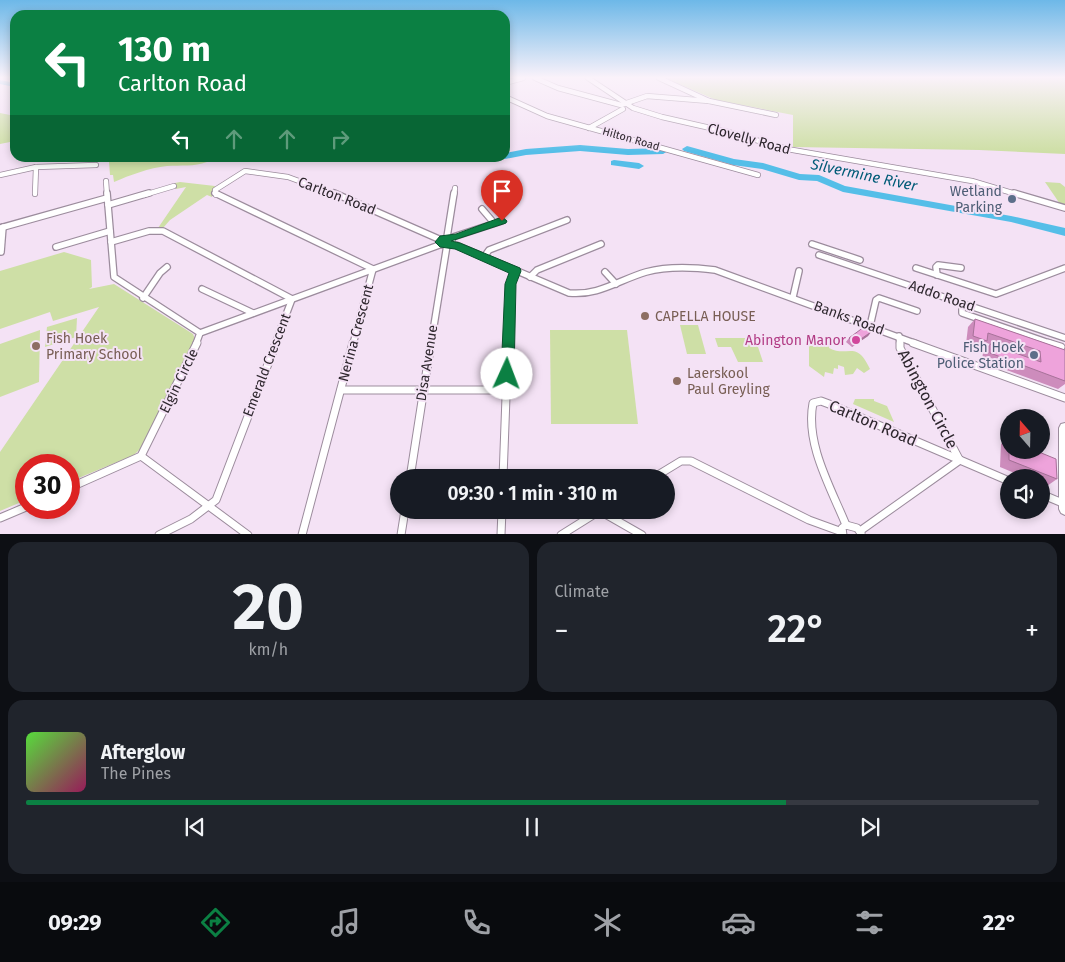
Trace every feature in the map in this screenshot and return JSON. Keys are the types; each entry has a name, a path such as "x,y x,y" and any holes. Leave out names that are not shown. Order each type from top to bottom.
{"main road":[{"path":"1065,428 1065,509"}],"street":[{"name":"Hilton Road","path":"518,103 545,115 758,175"},
{"path":"611,103 627,104"},
{"path":"718,103 776,115"},
{"name":"Clovelly Road","path":"627,104 662,118 728,132 782,148 964,179 1065,208"},
{"path":"589,128 623,109"},
{"path":"3,175 36,167 96,165"},
{"path":"35,194 36,167"},
{"name":"Carlton Road","path":"217,196 214,192 217,188 245,171 288,177 320,187 568,293 582,296 595,294 628,278"},
{"name":"Elgin Circle","path":"106,181 114,277 143,298 200,333 141,456"},
{"path":"108,205 174,186"},
{"name":"Disa Avenue","path":"411,469 455,188"},
{"name":"Nerina Crescent","path":"217,196 373,269 302,534"},
{"path":"1,252 2,228 107,198"},
{"path":"482,209 494,224"},
{"path":"484,257 489,250 567,220"},
{"path":"200,333 502,221"},
{"path":"56,247 110,231"},
{"name":"Emerald Crescent","path":"111,242 149,231 163,231 292,298 216,500 190,519 159,534"},
{"path":"530,277 537,270 601,244"},
{"path":"812,244 860,260"},
{"path":"830,258 833,251"},
{"name":"Addo Road","path":"820,255 1065,338"},
{"path":"937,275 936,268 938,265 961,268"},
{"path":"143,298 160,273 167,267"},
{"name":"Banks Road","path":"628,278 662,269 698,268 732,275 1065,398"},
{"path":"916,268 998,294 1065,268"},
{"path":"503,469 510,284 516,271"},
{"path":"792,297 799,271"},
{"path":"605,272 616,284"},
{"path":"202,289 253,313"},
{"path":"870,326 876,300 879,298 917,311"},
{"path":"962,303 962,313 1061,347"},
{"name":"Abington Circle","path":"861,533 960,460 900,348 899,336"},
{"path":"341,390 507,390"},
{"name":"Carlton Road","path":"843,530 814,434 811,409 813,403 821,401 1000,477"},
{"path":"80,483 141,456 208,507 248,534"},
{"path":"667,469 680,461 691,461 808,520 843,530 852,525 861,533"},
{"path":"1050,498 1065,504"},
{"path":"0,518 15,512"},
{"path":"401,534 404,519"},
{"path":"501,534 502,519"},
{"path":"561,534 585,519"},
{"path":"616,519 642,534"}],"green space":[{"path":"731,103 1065,103 1065,154 979,150 793,147 793,115"},
{"path":"0,113 10,115 10,142 0,144"},
{"path":"109,162 207,162 153,168 114,182 113,175 110,175"},
{"path":"1045,182 1060,183 1065,187 1065,205 1060,204"},
{"path":"175,183 215,186 212,197 207,195 170,220 163,228 158,228 186,187 176,189"},
{"path":"64,252 91,260 92,287 89,289 114,284 193,334 195,339 143,446 134,455 80,477 80,454 15,454 15,505 0,511 0,452 99,307 53,321 50,312 0,329 0,271"},
{"path":"77,318 76,337 45,347 47,327"},
{"path":"680,325 698,325 706,354 687,354"},
{"path":"40,330 39,382 0,397 0,344"},
{"path":"550,330 627,330 638,424 551,424"},
{"path":"809,334 830,341 829,348 836,351 851,351 860,354 870,369 864,373 857,368 853,374 845,375 844,367 838,365 838,369 834,368 833,374 825,372 824,377 809,366"},
{"path":"715,338 755,338 763,362 738,362 731,347 718,347"},
{"path":"855,399 874,399 874,401 887,406 894,422 853,404"}],"building":[{"path":"975,319 1065,350 1065,381 990,353 990,344 1041,362 1040,351 988,333 987,341 973,336"},
{"path":"864,327 871,332 855,343 849,338"},
{"path":"1050,457 1056,459 1057,479 1050,476 1050,469 1032,469 1009,460 1050,459"}],"waterway":[{"name":"Silvermine River","path":"510,155 580,148 628,152 663,151"},
{"name":"Silvermine River","path":"687,149 733,162 763,166 799,177 819,178 843,189 1011,219 1065,232"},
{"path":"614,163 639,166"}],"place":[{"name":"Wetland Parking","path":"1012,199"},
{"name":"CAPELLA HOUSE","path":"645,316"},
{"name":"Abington Manor","path":"856,340"},
{"name":"Fish Hoek Primary School","path":"36,346"},
{"name":"Fish Hoek Police Station","path":"1034,355"},
{"name":"Laerskool Paul Greyling","path":"677,381"}],"route":[{"path":"502,221 457,237 443,238 441,242 443,245 456,246 516,271 510,284 507,374"}]}
